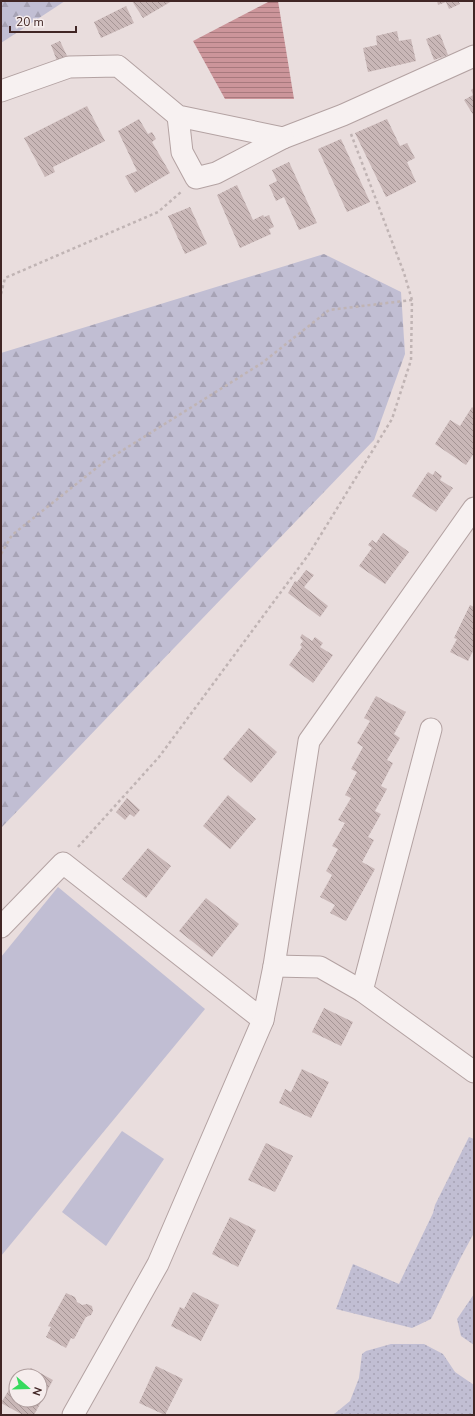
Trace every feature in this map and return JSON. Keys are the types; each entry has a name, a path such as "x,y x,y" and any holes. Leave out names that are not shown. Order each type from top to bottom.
{"street":[{"path":"178,116 182,152 196,178 216,174 283,138 343,115 474,56"},
{"path":"1,91 69,67 118,66 178,116 283,138"},
{"path":"73,1415 158,1264 263,1020 274,966 309,741 474,508"},
{"path":"362,991 431,729"},
{"path":"1,926 63,863 263,1020"},
{"path":"274,966 320,967 362,991 474,1072"}],"path":[{"path":"63,863 158,757 309,554 392,419 411,360 412,300 402,266 343,115"},
{"path":"1,294 5,278 158,212 196,178"},
{"path":"1,554 12,535 104,462 262,363 329,310 412,300"}],"green space":[{"path":"1,1 65,1 1,43"},
{"path":"324,254 401,292 405,354 374,440 1,828 1,353"},
{"path":"58,887 205,1009 1,1256 1,957"},
{"path":"122,1131 164,1159 106,1246 62,1212"},
{"path":"469,1137 474,1139 474,1233 431,1319 412,1328 336,1309 353,1264 399,1284 433,1213 435,1205"},
{"path":"474,1294 474,1345 461,1336 457,1319"},
{"path":"391,1344 424,1344 443,1354 455,1372 474,1385 474,1415 333,1415 350,1401 359,1378 362,1354 366,1351"}],"shaded area":[{"path":"270,1 278,1 294,99 225,99 193,41"}],"building":[{"path":"132,1 172,1 143,18"},
{"path":"437,1 458,1 460,4 449,9 446,2 438,5"},
{"path":"126,6 134,23 101,38 94,22"},
{"path":"397,31 399,41 411,39 416,61 368,72 363,48 377,45 376,36"},
{"path":"440,34 448,55 434,60 426,39"},
{"path":"60,41 67,56 57,61 51,45"},
{"path":"474,88 474,116 464,100 473,95 471,90"},
{"path":"87,106 105,141 53,167 55,172 45,177 24,138"},
{"path":"139,119 148,134 152,132 156,139 152,142 170,173 135,193 125,176 137,171 118,131"},
{"path":"387,119 400,146 407,143 415,158 407,162 416,182 386,197 355,133"},
{"path":"341,139 370,202 347,212 318,149"},
{"path":"289,162 317,223 299,230 284,197 276,201 269,185 277,181 272,170"},
{"path":"237,185 253,220 263,215 264,217 269,215 274,227 269,229 271,234 240,248 217,195"},
{"path":"190,207 207,244 185,254 168,216"},
{"path":"472,407 474,409 474,453 466,465 435,444 450,420 460,426"},
{"path":"435,471 442,476 440,480 453,488 436,512 412,496 428,472 433,475"},
{"path":"383,533 409,552 385,584 359,566 372,548 368,545 372,540 376,543"},
{"path":"306,570 314,575 304,587 328,606 320,617 288,593 295,581 297,582"},
{"path":"470,605 474,607 474,649 468,661 450,652 457,639 454,638"},
{"path":"302,634 312,641 315,637 323,643 320,647 333,655 313,683 289,665 302,647 300,645 303,641 300,638"},
{"path":"376,696 406,712 394,734 400,738 387,760 393,763 381,786 387,789 375,811 381,814 368,837 374,840 362,862 375,869 346,921 330,913 335,905 320,897 332,875 326,871 338,849 332,846 345,823 338,820 351,798 345,795 357,772 351,769 363,747 357,743 370,721 364,718"},
{"path":"249,728 277,752 251,783 223,759"},
{"path":"228,795 256,819 230,849 203,826"},
{"path":"127,798 140,810 134,817 130,814 125,820 116,812"},
{"path":"148,848 171,866 146,898 122,879"},
{"path":"206,898 239,924 212,957 179,931"},
{"path":"324,1008 353,1022 341,1046 312,1032"},
{"path":"302,1069 329,1082 311,1118 279,1103 285,1089 291,1092"},
{"path":"266,1143 293,1156 275,1192 248,1180"},
{"path":"230,1217 256,1230 238,1267 212,1254"},
{"path":"193,1292 219,1305 201,1341 171,1326 180,1307 184,1309"},
{"path":"66,1293 75,1297 77,1302 82,1305 87,1304 92,1306 93,1311 91,1315 86,1317 74,1339 71,1338 66,1348 46,1337 51,1327 48,1326"},
{"path":"156,1366 183,1379 165,1415 139,1403"},
{"path":"48,1377 53,1380 48,1389"},
{"path":"8,1391 8,1407 1,1403"},
{"path":"10,1408 38,1408 34,1415 23,1415"}]}
